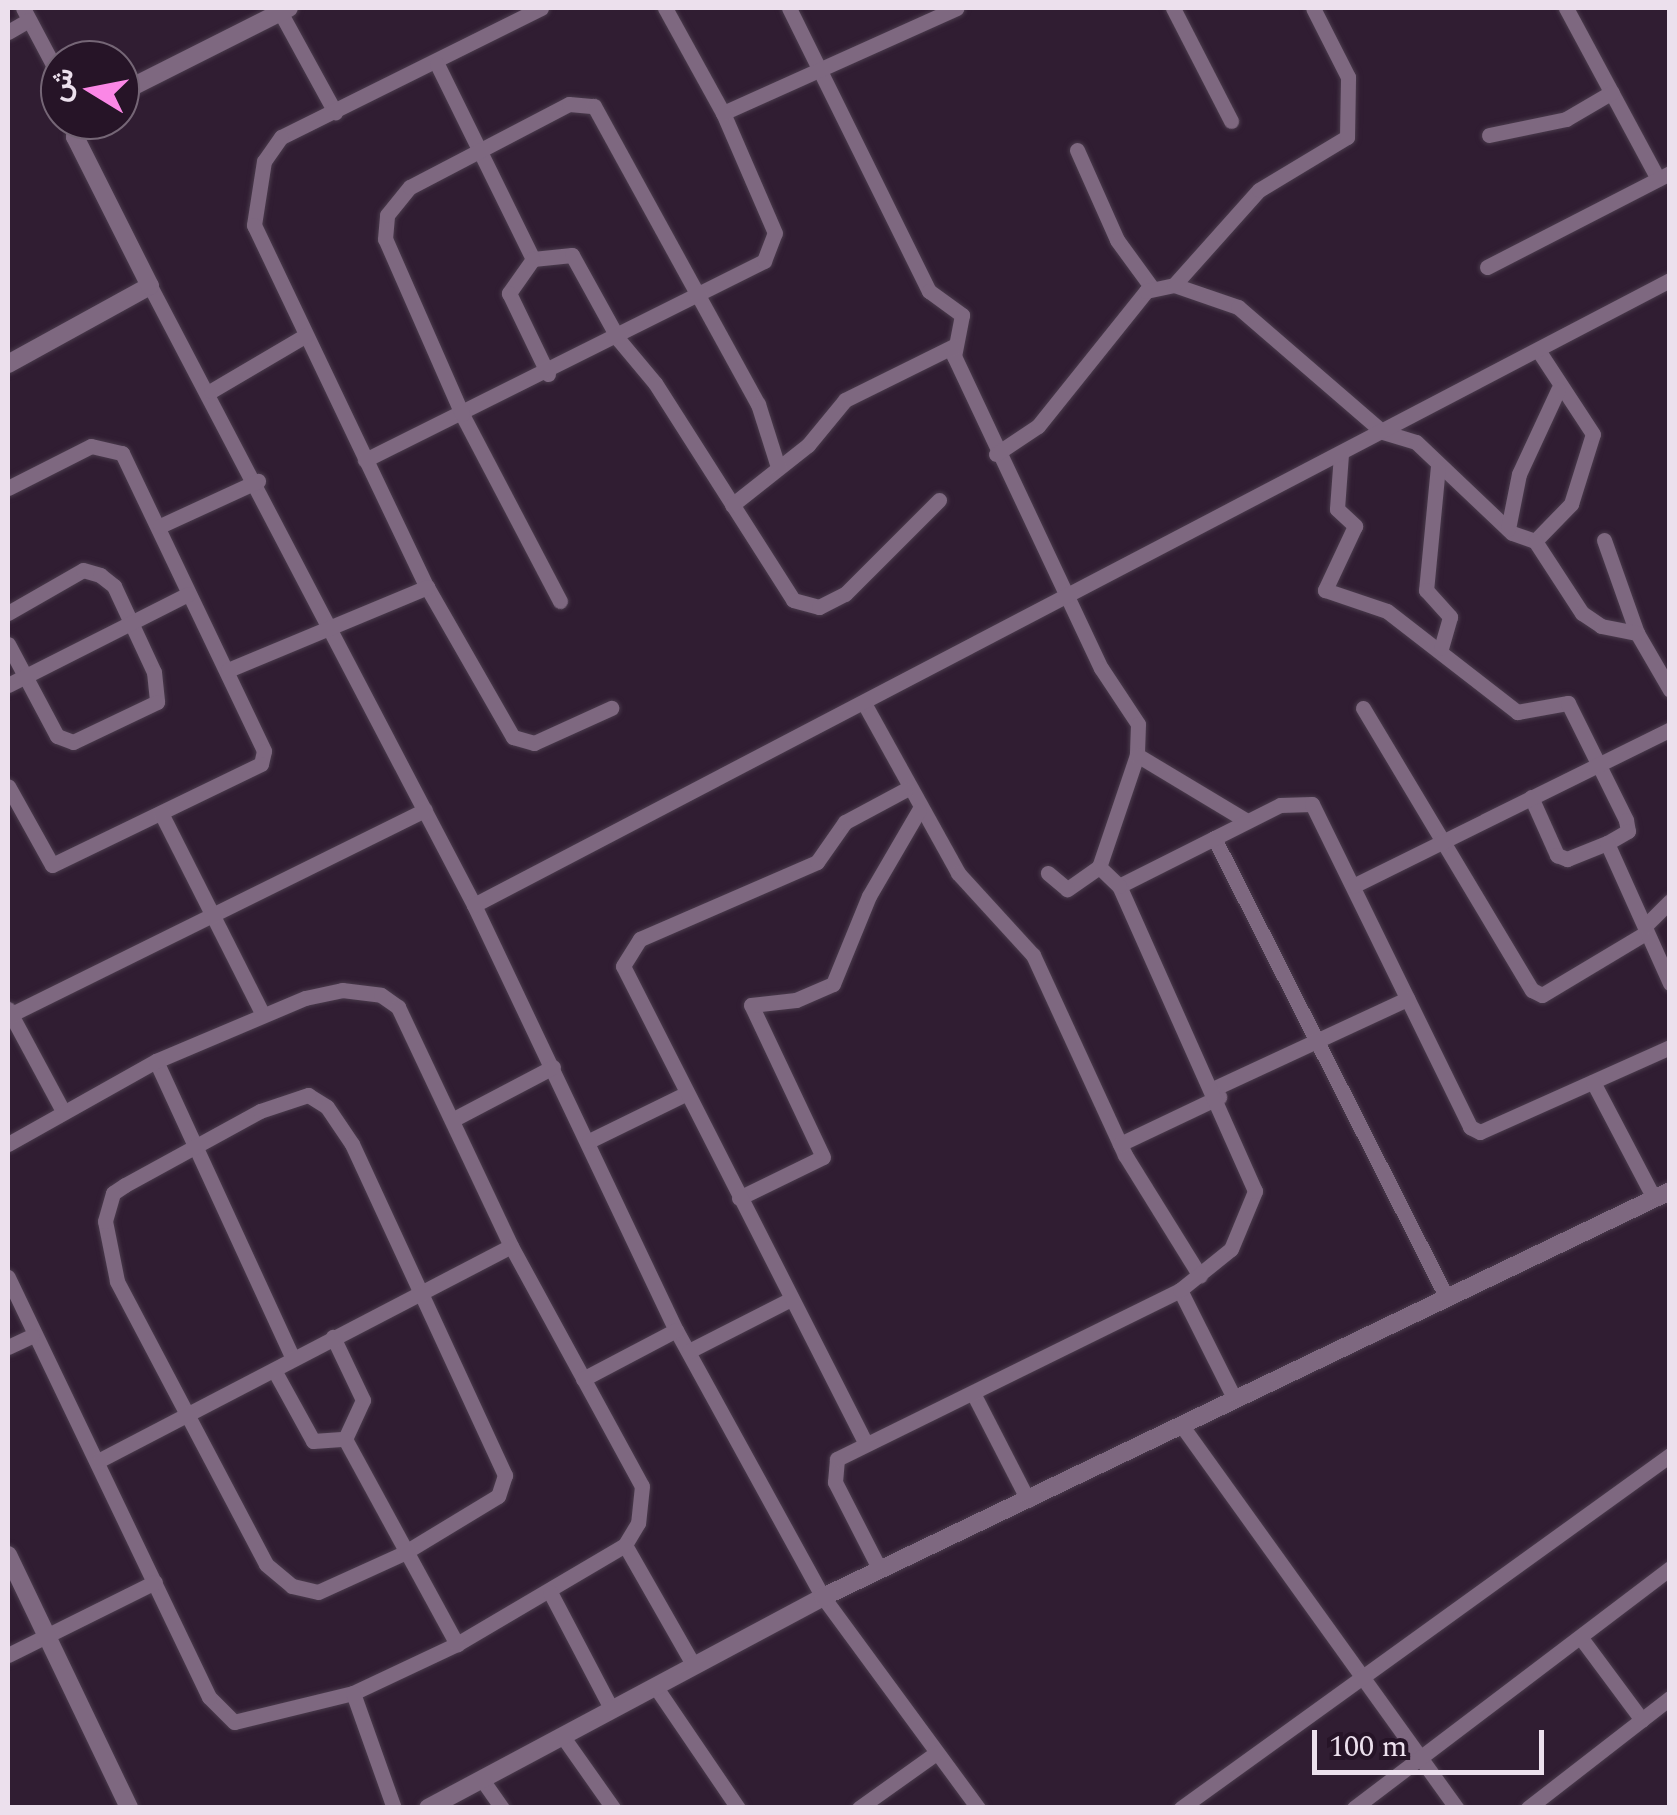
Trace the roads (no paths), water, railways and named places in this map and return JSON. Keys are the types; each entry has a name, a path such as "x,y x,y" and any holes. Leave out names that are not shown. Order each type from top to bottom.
{"street":[{"path":"365,460 619,340 702,298 764,260 775,233 723,113 665,8"},
{"path":"789,8 929,291 962,315 954,346 996,454 1138,724 1137,755 1099,867 1067,889 1048,873"},
{"path":"723,113 936,13 956,8"},
{"path":"1173,8 1230,121"},
{"path":"1174,285 1260,190 1347,138 1348,77 1313,8"},
{"path":"1486,266 1664,176 1566,8"},
{"path":"140,83 282,9 335,112"},
{"path":"533,10 437,64 281,137 252,198 254,224 427,587 524,744 610,708"},
{"path":"8,32 26,14 40,40"},
{"path":"437,64 533,259"},
{"path":"1489,135 1566,119 1612,92"},
{"path":"560,601 462,414 394,263 386,227 398,196 570,104 594,106 758,404 778,467"},
{"path":"77,140 150,286 258,481 324,626 474,905 676,1330 822,1597 978,1808"},
{"path":"1077,150 1117,240 1152,288"},
{"path":"533,259 572,256 619,340 794,600 819,606 845,594 939,500"},
{"path":"533,259 509,293 548,374"},
{"path":"474,905 1670,280"},
{"path":"996,454 1038,426 1152,288 1174,285 1238,306 1382,432 1416,442 1508,529 1534,541 1582,613 1600,626 1637,632"},
{"path":"8,364 150,286"},
{"path":"211,390 306,336"},
{"path":"732,505 778,467 844,400 954,346"},
{"path":"1534,541 1571,504 1593,434 1558,390 1538,350"},
{"path":"1508,529 1519,474 1558,390"},
{"path":"8,488 91,446 107,446 132,468 264,751 262,764 52,865 8,786"},
{"path":"1341,454 1338,513 1355,526 1325,590 1387,611 1442,648 1517,712 1568,702 1628,831 1567,859 1557,855 1531,797"},
{"path":"1438,466 1426,594 1450,616 1442,648"},
{"path":"160,526 258,481"},
{"path":"1604,540 1637,632 1670,690"},
{"path":"8,613 84,570 114,586 162,688 157,702 73,742 57,736 8,644"},
{"path":"228,670 324,626 359,621 427,587"},
{"path":"8,685 188,594"},
{"path":"865,704 906,790 958,873 1033,954 1120,1144 1200,1276"},
{"path":"1362,708 1440,842 1542,995 1644,930 1670,901"},
{"path":"1353,886 1670,728"},
{"path":"1137,755 1248,821"},
{"path":"866,1444 789,1300 623,966 624,954 640,939 817,862 845,822 906,790"},
{"path":"1119,886 1280,804 1312,804 1470,1128 1480,1132 1670,1047"},
{"path":"63,1111 8,1013 425,810"},
{"path":"738,1198 823,1156 751,1004 796,1000 833,984 869,896 919,810"},
{"path":"161,813 218,912 263,1015"},
{"path":"1214,838 1447,1298"},
{"path":"1608,843 1670,983"},
{"path":"880,1570 832,1470 866,1444 1180,1290 1231,1249 1255,1191 1217,1092 1119,886 1099,867"},
{"path":"8,1144 156,1061 263,1015 342,990 381,994 398,1007 511,1246 642,1486 638,1523 624,1545 457,1644 353,1693 234,1722 209,1697 100,1460 32,1336 8,1278"},
{"path":"1120,1144 1408,999"},
{"path":"156,1061 294,1359"},
{"path":"452,1120 553,1068"},
{"path":"428,1808 483,1782 822,1597 1662,1194 1593,1082"},
{"path":"588,1141 685,1094"},
{"path":"295,1096 318,1099 352,1144 422,1294 506,1476 498,1496 404,1554 318,1592 282,1580 266,1564 186,1416 118,1281 105,1222 113,1193 196,1144 295,1096"},
{"path":"100,1460 511,1246"},
{"path":"1180,1290 1235,1400"},
{"path":"690,1351 789,1300"},
{"path":"583,1380 676,1330"},
{"path":"8,1347 32,1336"},
{"path":"333,1337 363,1400 344,1439"},
{"path":"274,1370 312,1442 344,1439"},
{"path":"974,1394 1028,1500"},
{"path":"1182,1426 1458,1808"},
{"path":"344,1439 457,1644"},
{"path":"1181,1808 1670,1455"},
{"path":"624,1545 694,1666"},
{"path":"8,1555 129,1808"},
{"path":"1354,1808 1424,1759 1670,1568"},
{"path":"8,1655 155,1582"},
{"path":"550,1592 612,1710"},
{"path":"1580,1638 1642,1720"},
{"path":"654,1686 738,1808"},
{"path":"353,1693 394,1808"},
{"path":"1528,1808 1670,1698"},
{"path":"563,1737 613,1808"},
{"path":"859,1808 936,1754"},
{"path":"483,1782 502,1808"}]}
